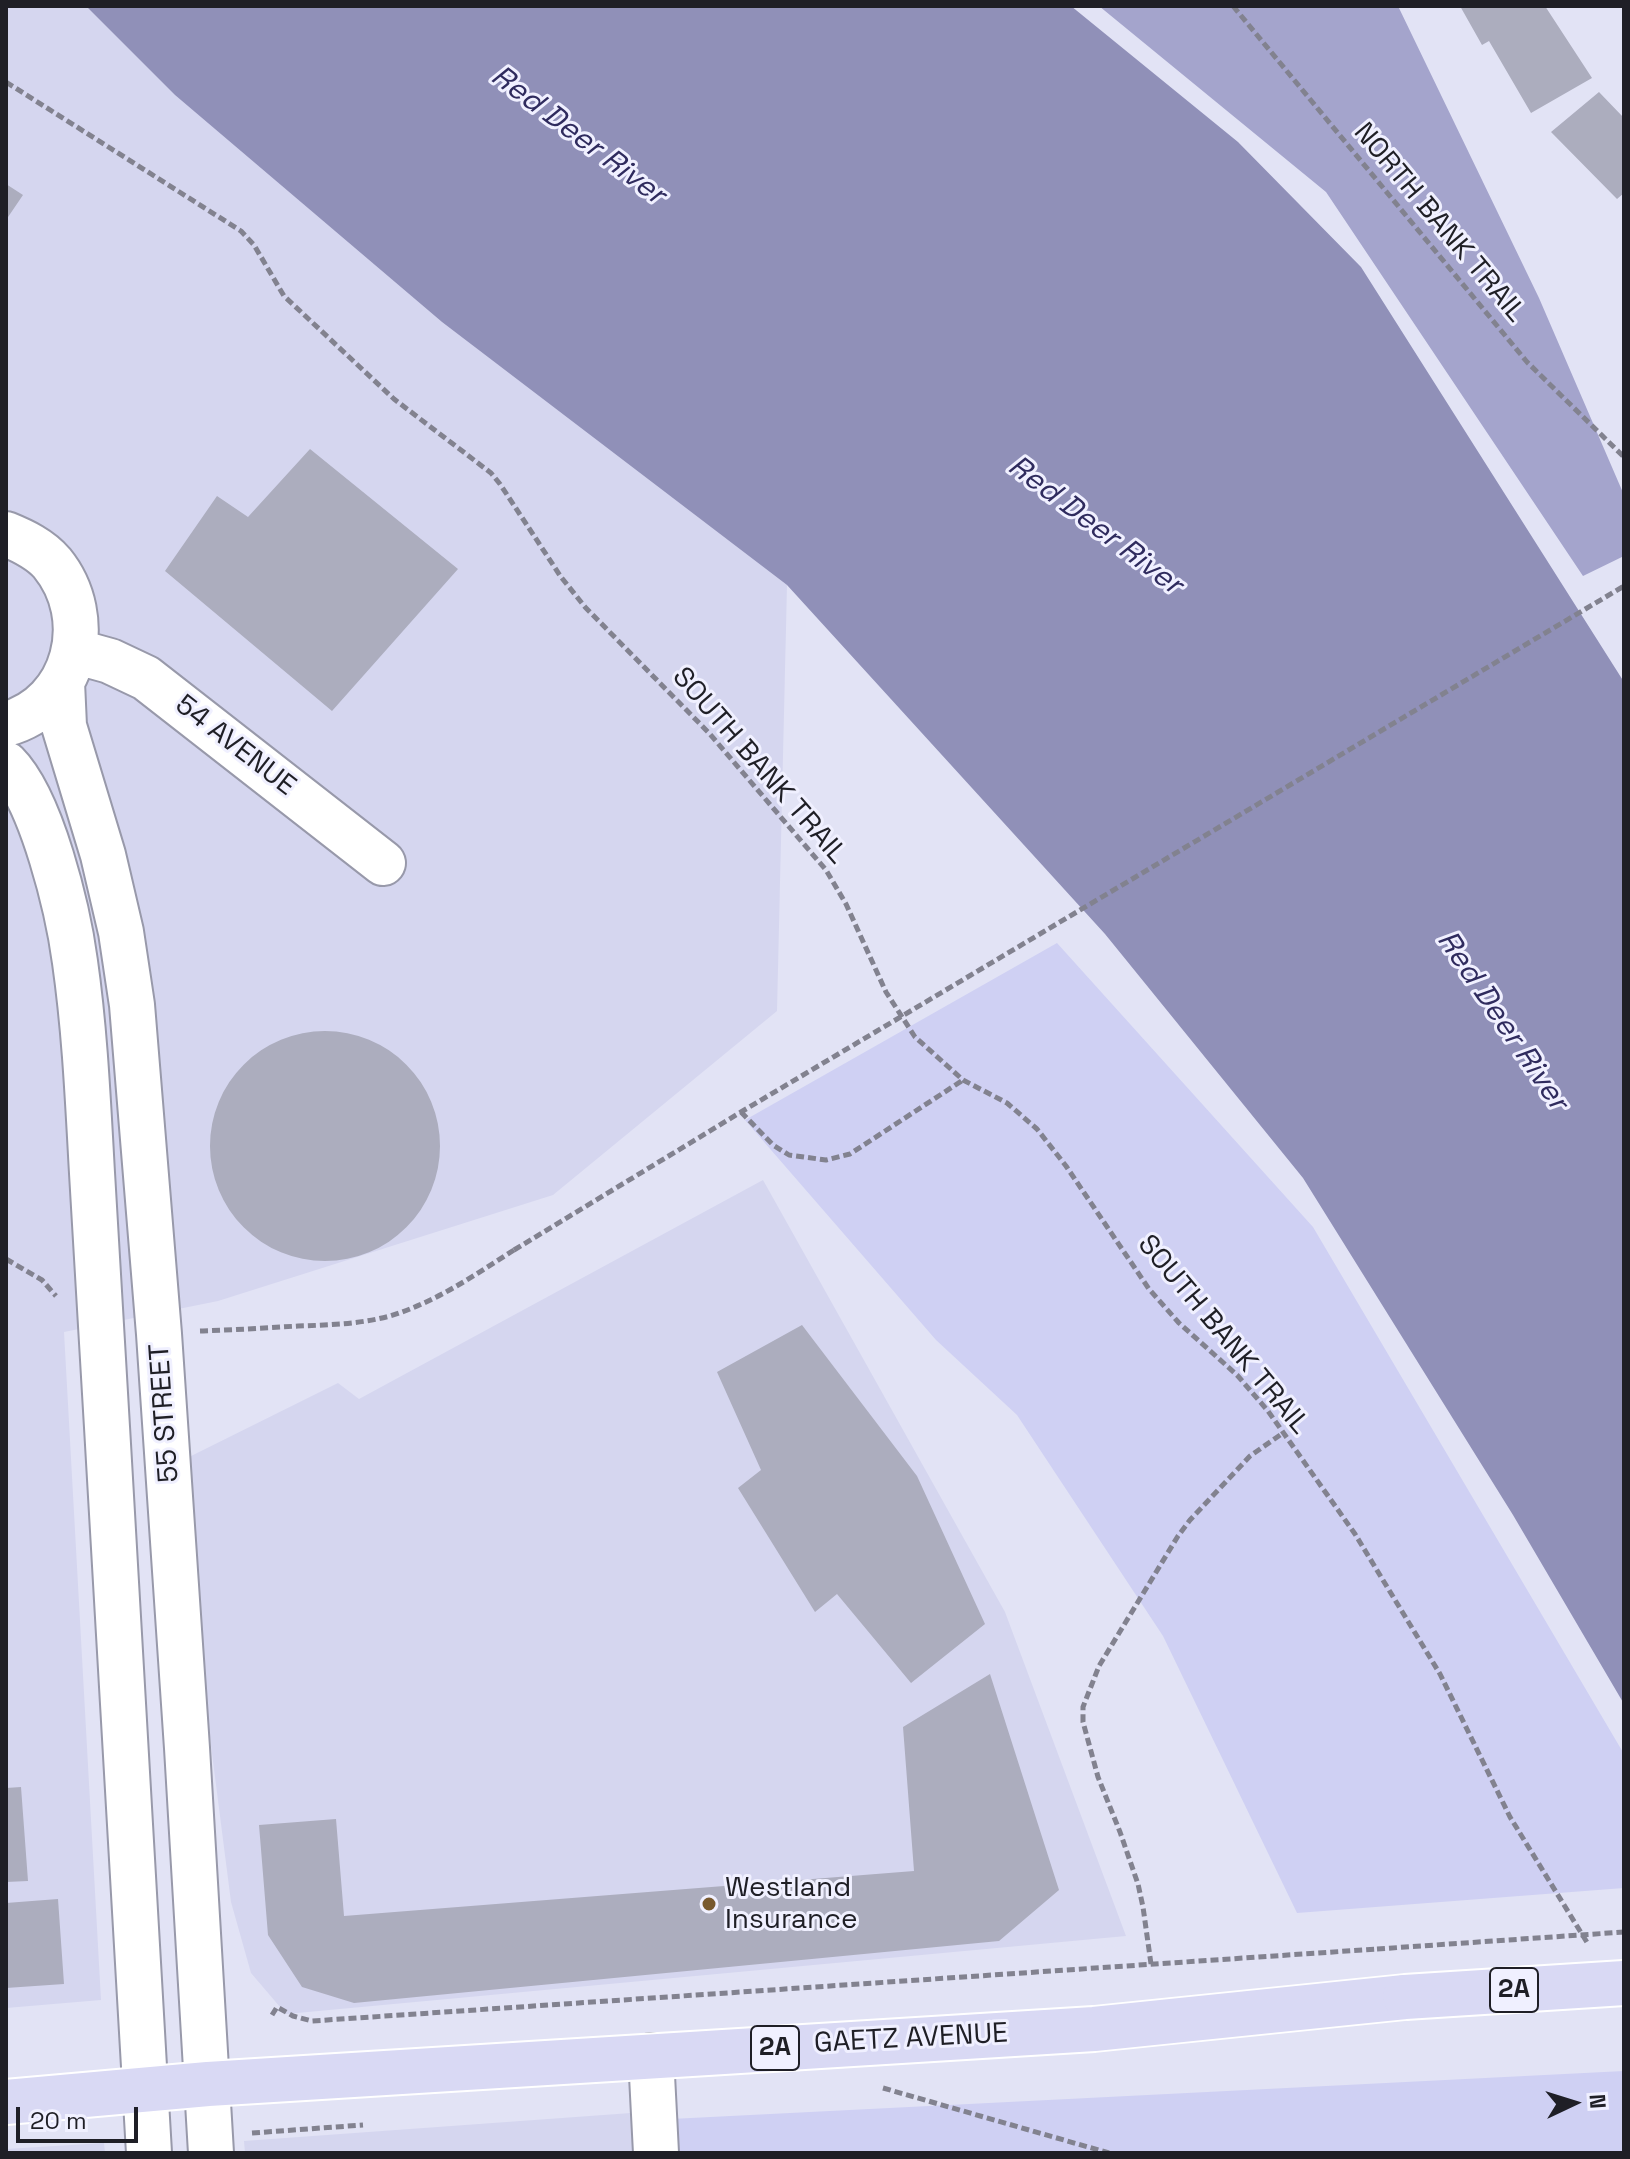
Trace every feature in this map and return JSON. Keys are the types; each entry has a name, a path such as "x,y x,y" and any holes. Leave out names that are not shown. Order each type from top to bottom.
{"main road":[{"name":"GAETZ AVENUE","path":"6,2102 145,2088 1094,2029 1405,1997 1624,1983"}],"street":[{"name":"55 STREET","path":"6,534 28,543 52,563 69,589 77,620 68,666 64,726 103,855 121,932 132,1005 161,1350 208,2084 228,2143"},
{"name":"54 AVENUE","path":"68,666 119,664 146,678 383,863"},
{"path":"6,724 43,705 68,666"},
{"name":"55 STREET","path":"6,764 25,790 55,870 75,958 83,1029 149,2153"},
{"path":"651,2056 656,2153"}],"path":[{"name":"NORTH BANK TRAIL","path":"1233,6 1527,362 1624,457"},
{"name":"SOUTH BANK TRAIL","path":"6,82 241,231 254,245 284,296 394,399 491,473 561,577 585,607 709,733 826,870 846,904 886,992 922,1044 963,1080 1007,1103 1037,1129 1066,1166 1149,1289 1179,1323 1237,1375 1268,1411 1355,1534 1440,1674 1510,1817 1591,1948"},
{"path":"199,1331 366,1321 425,1303 1624,586"},
{"path":"741,1112 773,1145 789,1155 826,1160 850,1154 963,1080"},
{"path":"6,1259 42,1280 58,1300"},
{"path":"1151,1964 1138,1884 1098,1777 1083,1722 1083,1707 1099,1666 1178,1536 1250,1456 1283,1433"},
{"path":"272,2015 277,2007 293,2016 312,2021 1624,1932"},
{"path":"883,2088 1109,2153"},
{"path":"228,2143 363,2125"}],"shaded area":[{"path":"6,6 86,6 175,95 442,322 787,585 777,1011 553,1195 218,1301 64,1332 101,2000 6,2008"},
{"path":"1099,6 1398,6 1539,298 1624,495 1624,556 1583,576 1326,192"},
{"path":"1057,943 1313,1227 1624,1754 1624,1888 1297,1913 1163,1636 1017,1415 936,1340 745,1120"},
{"path":"763,1180 1005,1612 1126,1936 286,2014 251,1973 231,1902 175,1464 338,1383 359,1399"},
{"path":"1624,2071 1624,2153 673,2153 671,2119"},
{"path":"631,2113 671,2119 673,2153 245,2153 244,2141"},
{"path":"104,2143 105,2153 6,2153 6,2149"}],"water":[{"name":"Red Deer River","path":"86,6 1071,6 1238,142 1361,267 1624,682 1624,1704 1513,1515 1303,1178 1105,934 787,585 442,322 175,95"}],"building":[{"path":"1460,6 1545,6 1592,78 1531,113 1489,41 1482,45"},
{"path":"1599,92 1624,118 1624,193 1617,199 1551,132"},
{"path":"6,184 23,195 6,220"},
{"path":"310,449 458,569 332,711 165,571 217,496 248,517"},
{"path":"325,1031 347,1033 369,1040 389,1050 406,1065 421,1082 431,1102 438,1124 438,1168 431,1190 421,1210 406,1227 389,1242 369,1252 347,1259 325,1261 303,1259 281,1252 261,1242 244,1227 229,1210 219,1190 212,1168 210,1146 212,1124 219,1102 229,1082 244,1065 261,1050 281,1040 303,1033"},
{"path":"802,1325 917,1476 985,1624 911,1683 837,1594 815,1612 738,1488 761,1470 717,1372"},
{"path":"990,1674 1059,1890 999,1941 354,2003 302,1987 268,1935 259,1825 336,1819 344,1916 914,1871 903,1727"},
{"path":"21,1787 28,1881 6,1882 6,1788"},
{"path":"58,1899 64,1984 6,1988 6,1903"}],"place":[{"name":"Westland Insurance","path":"709,1904"}]}
